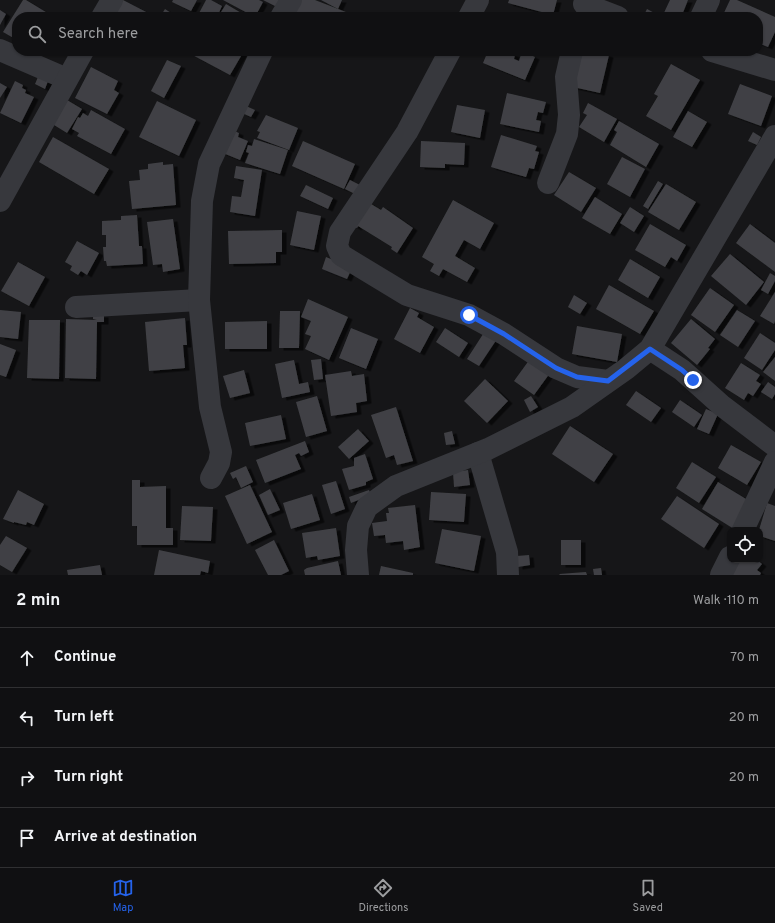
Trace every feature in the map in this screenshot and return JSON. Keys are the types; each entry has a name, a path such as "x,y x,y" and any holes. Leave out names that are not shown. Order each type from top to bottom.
{"street":[{"path":"105,12 112,0"},
{"path":"284,12 291,0"},
{"path":"472,12 478,0"},
{"path":"703,12 709,0"},
{"path":"583,7 600,12"},
{"path":"0,50 12,55"},
{"path":"14,56 67,79"},
{"path":"0,201 80,56"},
{"path":"211,478 219,463 221,452 210,407 199,300 202,201 209,164 260,56"},
{"path":"447,56 407,132 340,232 337,246 341,255 407,295 469,315 504,334 556,368 577,377 608,381"},
{"path":"548,183 567,134 569,114 566,77 571,56"},
{"path":"729,56 775,70"},
{"path":"358,575 356,550 358,526 367,507 396,486 478,453 572,407 650,349 775,136"},
{"path":"76,307 199,300"},
{"path":"650,349 682,370 726,409 775,446"},
{"path":"478,453 507,552 508,575"},
{"path":"744,527 775,462"},
{"path":"722,575 727,563"}],"building":[{"path":"23,0 26,0 46,12 16,12"},
{"path":"123,0 146,12 117,12"},
{"path":"173,0 197,0 191,11 172,2"},
{"path":"206,0 211,0 222,6 219,12 200,12"},
{"path":"223,0 259,0 263,2 258,12 246,12"},
{"path":"263,0 283,0 279,8"},
{"path":"295,0 315,0 346,12 290,12"},
{"path":"321,0 342,0 338,9"},
{"path":"509,0 557,0 554,12 542,12 508,3"},
{"path":"670,0 688,0 683,12 664,12"},
{"path":"730,0 737,0 775,17 775,32 768,47 763,45 763,12 724,12"},
{"path":"226,4 240,12 221,12"},
{"path":"647,9 653,12 646,12"},
{"path":"0,10 6,14 0,25"},
{"path":"12,18 12,37 3,32"},
{"path":"194,56 241,56 230,75"},
{"path":"486,56 515,56 514,59 519,61 520,56 535,57 525,80 483,63"},
{"path":"578,56 609,56 600,93 573,87"},
{"path":"167,60 181,66 164,98 151,91"},
{"path":"671,64 700,80 671,130 646,116 658,96 654,94"},
{"path":"91,67 118,81 114,90 119,93 107,114 75,98"},
{"path":"38,77 48,81 45,89 35,84"},
{"path":"15,81 23,85 22,88 26,90 25,93 34,97 21,123 0,113"},
{"path":"0,83 7,87 0,98"},
{"path":"740,84 772,96 761,126 728,114"},
{"path":"507,93 546,102 543,113 538,112 536,120 541,121 539,132 500,124"},
{"path":"67,100 82,109 67,133 46,120"},
{"path":"157,101 196,120 179,156 139,137"},
{"path":"588,103 617,119 604,142 579,127 587,115 583,113"},
{"path":"457,105 485,110 480,138 451,132"},
{"path":"246,106 255,110 251,117 242,113"},
{"path":"91,110 125,129 111,154 77,136 79,133 72,129 78,117 80,118 83,113 88,116"},
{"path":"688,111 707,122 692,147 673,137"},
{"path":"266,115 298,128 289,150 257,138 260,132 257,131"},
{"path":"619,121 659,144 646,167 610,145 617,132 614,130"},
{"path":"232,130 239,133 238,137 248,141 240,160 218,151"},
{"path":"753,132 761,137 757,145 748,141"},
{"path":"501,135 537,146 535,151 539,152 534,169 529,168 526,177 491,167"},
{"path":"53,137 109,169 94,194 39,162"},
{"path":"254,139 288,150 280,174 245,163 249,153 246,152 248,145 252,146"},
{"path":"303,141 355,164 344,189 292,166"},
{"path":"421,141 465,143 464,165 445,164 445,168 420,167"},
{"path":"622,157 645,169 630,197 607,184"},
{"path":"163,162 163,165 173,164 176,205 132,209 129,181 140,180 139,170 148,169 148,164"},
{"path":"236,166 262,170 255,216 230,212 232,196 241,197 244,180 234,178"},
{"path":"569,172 596,188 581,212 554,195"},
{"path":"350,180 360,185 355,194 345,189"},
{"path":"658,181 663,184 648,209 643,206"},
{"path":"666,184 696,202 679,230 648,212"},
{"path":"306,185 333,198 328,209 300,196"},
{"path":"595,197 622,214 610,234 582,218"},
{"path":"453,200 494,223 480,249 464,240 455,256 475,268 467,282 443,269 439,276 430,271 434,264 422,257"},
{"path":"366,201 381,210 383,207 413,228 397,253 391,249 392,247 358,226 357,228 352,225"},
{"path":"630,207 644,216 634,232 620,223"},
{"path":"297,211 321,216 314,250 290,245"},
{"path":"137,215 139,246 142,246 143,264 107,266 106,261 104,261 103,247 106,247 106,235 102,235 102,221 121,220 121,216"},
{"path":"173,219 180,269 163,272 162,264 153,265 147,222"},
{"path":"650,224 686,245 677,261 671,257 665,267 635,250"},
{"path":"750,224 775,243 775,272 736,243"},
{"path":"282,230 282,252 276,252 276,263 229,264 228,231"},
{"path":"77,241 99,253 87,275 81,271 78,275 70,270 72,266 65,262"},
{"path":"730,254 764,282 746,305 711,276"},
{"path":"326,257 352,268 347,279 322,269"},
{"path":"630,259 660,277 648,298 618,280"},
{"path":"18,262 45,277 29,306 1,291"},
{"path":"770,273 775,276 775,281 768,294 761,290"},
{"path":"609,285 654,311 640,334 596,309"},
{"path":"710,288 734,305 715,332 691,315"},
{"path":"775,292 775,321 774,324 760,316"},
{"path":"574,295 587,303 580,314 568,307"},
{"path":"308,299 348,317 329,360 305,349 311,336 305,334 311,321 301,317"},
{"path":"410,308 419,313 417,317 434,327 420,353 394,339"},
{"path":"0,310 21,312 18,339 0,337"},
{"path":"737,310 755,321 738,347 720,335"},
{"path":"280,311 300,311 299,348 279,348"},
{"path":"93,315 104,315 104,322 97,322 96,379 65,378 66,319 97,320 93,319"},
{"path":"185,318 187,345 183,345 185,368 149,371 145,322"},
{"path":"691,319 715,339 708,348 710,349 697,365 671,343"},
{"path":"29,320 60,320 59,379 27,378"},
{"path":"267,321 267,349 225,349 225,322"},
{"path":"577,326 622,334 617,362 572,354"},
{"path":"351,328 378,339 366,369 339,358"},
{"path":"445,328 468,343 459,357 436,342"},
{"path":"485,331 497,339 479,366 467,359"},
{"path":"760,333 775,343 775,350 762,370 744,358"},
{"path":"0,344 16,350 6,377 0,375"},
{"path":"775,357 775,381 763,372"},
{"path":"321,359 323,379 314,380 311,360"},
{"path":"530,359 550,373 534,395 514,381"},
{"path":"294,360 299,384 308,382 310,392 282,398 275,364"},
{"path":"741,363 760,375 756,381 761,384 753,396 748,393 744,400 725,388"},
{"path":"244,370 250,393 230,398 223,376"},
{"path":"351,371 352,376 364,374 367,401 356,403 357,412 331,416 325,375"},
{"path":"485,379 508,401 487,423 464,401"},
{"path":"768,382 775,387 775,394 772,399 761,392"},
{"path":"636,391 661,408 651,422 626,405"},
{"path":"317,396 327,431 306,437 296,402"},
{"path":"531,396 538,407 530,412 524,400"},
{"path":"680,400 702,415 694,427 672,412"},
{"path":"396,407 413,461 397,465 394,455 386,458 371,415"},
{"path":"706,409 718,414 709,434 697,429"},
{"path":"281,415 286,439 250,446 245,423"},
{"path":"570,426 613,454 594,482 552,454"},
{"path":"358,429 369,441 349,459 338,447"},
{"path":"452,431 455,444 446,445 444,433"},
{"path":"305,441 309,452 301,456 299,453 295,455 301,469 265,483 256,460"},
{"path":"731,445 761,462 747,485 718,468"},
{"path":"365,454 373,479 366,482 366,485 349,490 342,469 354,466 354,458"},
{"path":"692,462 716,477 699,503 676,488"},
{"path":"246,466 253,482 241,488 236,477 233,479 230,473"},
{"path":"468,470 470,485 454,487 453,472"},
{"path":"132,480 140,480 140,487 166,486 166,528 173,528 173,545 137,545 137,526 132,526"},
{"path":"336,481 345,509 331,514 322,485"},
{"path":"718,482 751,502 735,527 731,527 702,509"},
{"path":"250,485 272,532 247,544 225,496"},
{"path":"270,489 280,510 268,515 259,495"},
{"path":"18,490 44,504 34,525 27,522 26,525 14,523 3,519"},
{"path":"369,490 371,495 351,503 349,497"},
{"path":"431,492 466,494 464,522 429,520"},
{"path":"312,494 320,520 291,529 283,503"},
{"path":"677,496 719,524 704,548 661,519"},
{"path":"767,503 775,506 775,541 763,537 763,527 760,527"},
{"path":"415,505 420,547 404,550 403,541 386,543 385,535 374,536 372,523 387,521 386,513 389,513 388,508"},
{"path":"182,506 213,507 211,541 180,540"},
{"path":"336,528 340,556 318,560 317,556 306,558 302,533"},
{"path":"442,529 481,536 474,571 435,563"},
{"path":"6,536 27,548 12,572 0,565 0,545"},
{"path":"274,540 289,571 281,575 268,575 255,550"},
{"path":"561,540 581,540 581,565 561,565"},
{"path":"159,550 210,561 208,573 201,571 200,575 154,575"},
{"path":"529,555 530,565 518,567 517,556"},
{"path":"338,561 341,575 305,575 304,570 307,568"},
{"path":"734,563 762,564 757,570 761,573 760,575 725,575"},
{"path":"100,565 102,575 68,575 67,570"},
{"path":"381,566 413,573 413,575 379,575"},
{"path":"601,568 602,575 594,575 593,569"},
{"path":"586,572 587,575 559,574"}],"route":[{"path":"469,315 504,334 556,368 577,377 608,381 626,369 650,349 682,370 693,380"}]}
